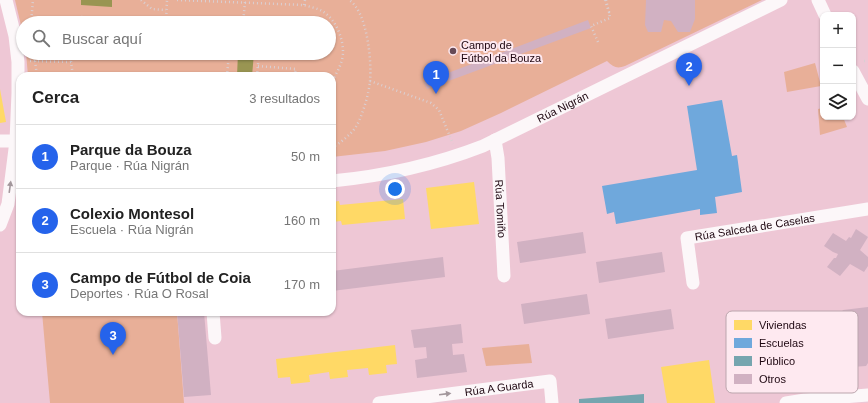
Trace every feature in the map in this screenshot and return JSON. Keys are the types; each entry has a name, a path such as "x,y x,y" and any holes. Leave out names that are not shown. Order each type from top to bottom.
{"street":[{"path":"6,0 16,45"},
{"name":"Rúa Nigrán","path":"336,180 374,176 456,156 495,140 781,0"},
{"path":"818,0 824,12"},
{"path":"18,60 18,72"},
{"path":"856,75 864,86 868,99"},
{"name":"Rúa Tomiño","path":"495,140 498,158 504,276"},
{"path":"0,141 16,141 14,204 0,225"},
{"name":"Rúa Salceda de Caselas","path":"693,283 687,238 868,209"},
{"path":"213,316 215,338"},
{"name":"Rúa A Guarda","path":"379,403 550,381 552,403"},
{"path":"786,403 868,395"}],"path":[{"path":"32,16 33,0"},
{"path":"141,0 152,9 166,10"},
{"path":"166,16 167,0"},
{"path":"177,0 304,5 322,10 329,16"},
{"path":"304,5 305,0"},
{"path":"336,146 344,141 357,125 365,104 370,81 370,57 365,27 354,3 349,0"},
{"path":"598,42 591,26 610,18 606,0"},
{"path":"243,16 244,2"},
{"path":"336,26 341,38 343,52 336,74"},
{"path":"35,60 36,72"},
{"path":"227,72 228,60"},
{"path":"258,60 258,72"},
{"path":"27,61 71,62 72,72"},
{"path":"258,66 296,68 295,72"},
{"path":"370,81 431,102 439,110 450,134 454,148"}],"shaded area":[{"path":"15,0 762,0 625,66 615,67 607,61 461,131 426,142 385,151 336,157 336,72 28,72 27,60 336,60 336,16 19,16"},
{"path":"81,0 112,0 112,7 81,5"},
{"path":"238,60 253,60 252,72 237,72"},
{"path":"815,63 820,86 787,92 784,72"},
{"path":"818,109 820,109 820,120 844,120 847,127 820,135"},
{"path":"42,316 177,316 184,403 50,403"},
{"path":"529,344 532,363 486,366 482,348"}],"building: Viviendas":[{"path":"0,89 6,122 0,123"},
{"path":"474,182 479,224 431,229 426,188"},
{"path":"403,199 405,219 342,225 341,221 336,222 336,201 339,201 340,205"},
{"path":"395,345 397,364 386,365 387,373 369,375 368,368 347,370 348,377 330,379 329,372 309,375 310,382 291,384 290,377 278,378 276,359"},
{"path":"709,360 715,403 667,403 661,367"}],"building: Escuelas":[{"path":"722,100 732,156 737,155 742,192 715,197 717,213 700,215 700,209 616,224 614,212 607,214 602,186 697,170 687,106"}],"building: Público":[{"path":"644,394 644,403 579,403 579,399"}],"building: Otros":[{"path":"646,0 695,0 695,19 690,32 678,32 671,21 664,20 661,32 648,32 645,25"},
{"path":"588,20 591,28 427,89 424,82"},
{"path":"856,229 868,237 860,250 868,257 868,266 864,272 850,264 840,276 827,267 838,254 824,246 833,233 846,241 849,237 851,238"},
{"path":"583,232 586,253 520,263 517,242"},
{"path":"662,252 665,272 599,283 596,262"},
{"path":"443,257 445,277 336,291 336,270"},
{"path":"587,294 590,314 524,324 521,304"},
{"path":"868,307 868,363 866,366 858,367 858,311 842,311"},
{"path":"671,309 674,329 608,339 605,319"},
{"path":"177,316 204,316 211,395 184,397"},
{"path":"461,324 463,343 452,344 453,355 464,354 467,372 417,378 415,360 427,358 426,347 414,348 411,330"}],"place":[{"name":"Campo de Fútbol da Bouza","path":"453,51"},
{"name":"Colexio Montesol","path":"689,86"},
{"name":"Parque da Bouza","path":"436,94"},
{"name":"Campo de Fútbol de Coia","path":"113,355"}]}
